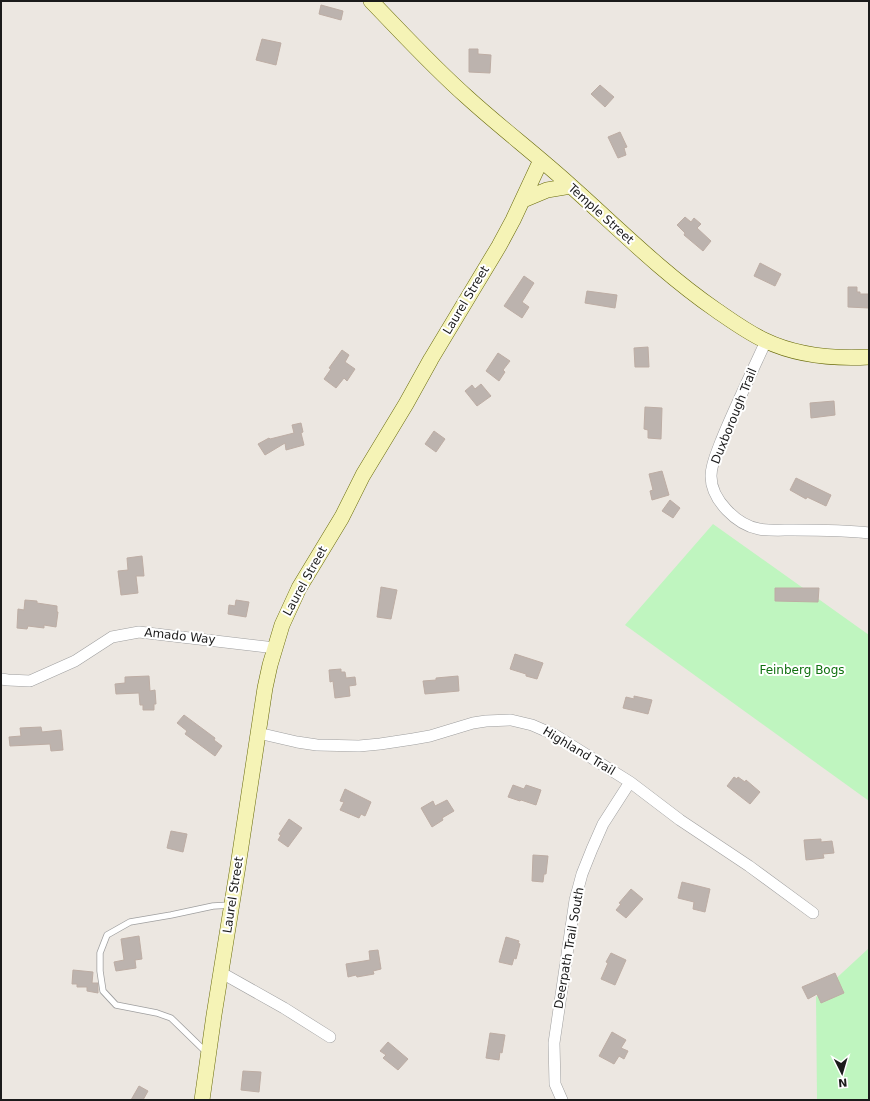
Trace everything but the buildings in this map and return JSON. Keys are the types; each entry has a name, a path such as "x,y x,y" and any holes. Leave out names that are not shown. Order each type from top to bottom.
{"main road":[{"name":"Temple Street","path":"371,1 453,84 571,186 683,286 736,324 766,341 790,350 819,356 869,358"},
{"name":"Laurel Street","path":"202,1100 220,972 232,905 265,688 274,648 282,625 298,588 342,517 363,475 499,246 523,200 541,160"},
{"path":"523,200 538,192 571,186"}],"street":[{"name":"Duxborough Trail","path":"766,341 726,429 712,467 711,477 719,498 725,508 738,520 745,525 760,529 869,533"},
{"name":"Amado Way","path":"1,679 30,681 75,662 112,637 139,632 274,648"},
{"name":"Highland Trail","path":"258,733 317,745 359,746 430,736 473,723 498,719 532,724 555,735 630,782 680,820 749,866 813,913"},
{"name":"Deerpath Trail South","path":"562,1100 555,1084 554,1043 575,900 582,874 595,843 606,820 630,782"},
{"path":"220,972 284,1008 330,1037"}],"lane":[{"path":"208,1053 171,1018 157,1013 116,1005 103,991 100,971 100,953 107,936 130,922 213,906 232,905"}],"green space":[{"name":"Feinberg Bogs","path":"713,524 869,635 869,801 625,625"},
{"path":"869,948 869,1100 817,1100 816,997"}]}
